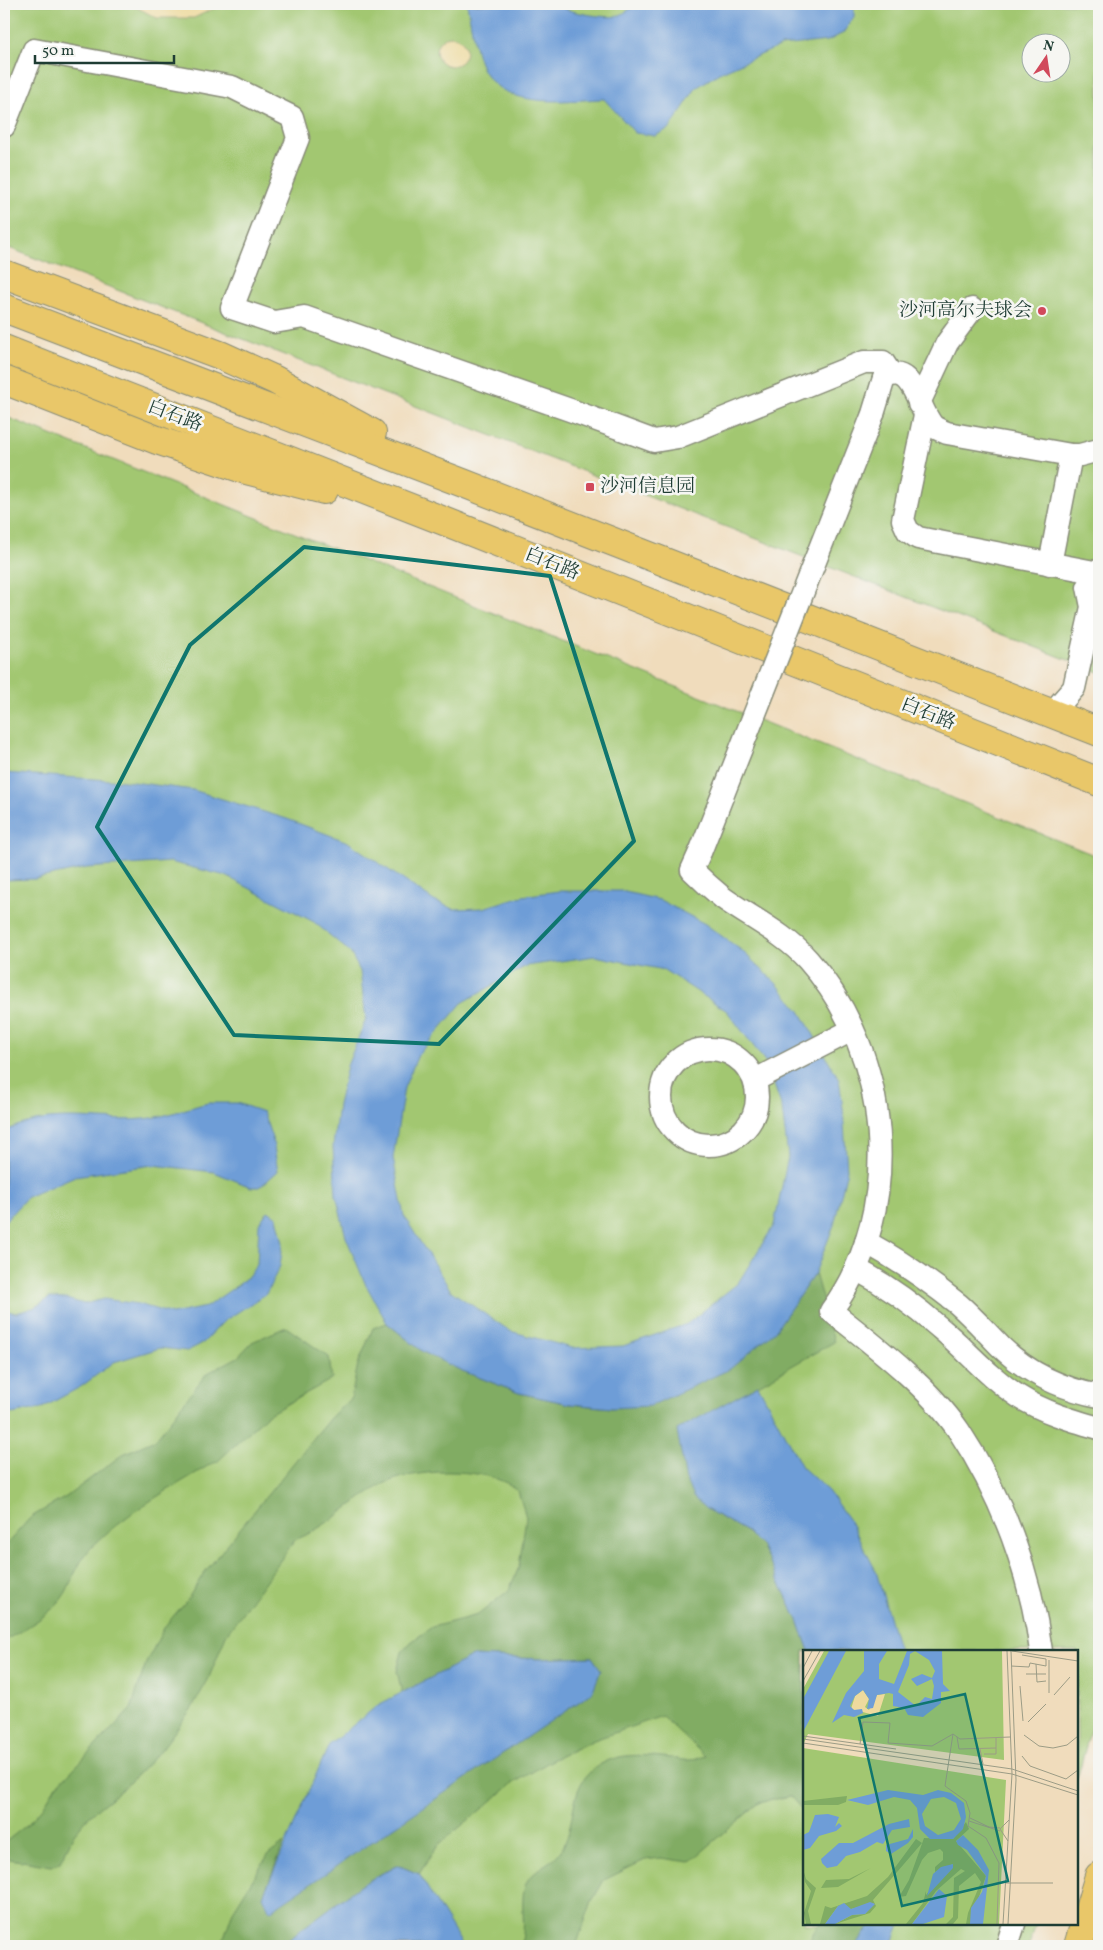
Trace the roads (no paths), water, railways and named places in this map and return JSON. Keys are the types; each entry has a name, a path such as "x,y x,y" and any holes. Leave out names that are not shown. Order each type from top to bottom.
{"main road":[{"path":"4,274 220,354 259,372 463,483"},
{"path":"4,308 463,483 1099,732"},
{"name":"白石路","path":"4,349 449,523 1099,782"},
{"path":"4,380 157,440 246,470 449,523"},
{"path":"1078,1946 1099,1876"}],"street":[{"path":"4,126 34,50 232,87 292,117 298,138 232,308 274,322 304,317 654,441 678,437 864,362 883,362 891,374"},
{"path":"972,309 947,343 922,409 903,520 908,531 918,538 1099,574 1088,587 1092,607 1074,688 1052,713"},
{"path":"1041,1650 1027,1583 1011,1532 958,1430 922,1389 889,1358 831,1311 842,1297 856,1269 866,1242 877,1184 879,1140 875,1093 866,1059 828,985 807,959 776,933 722,897 692,870 873,414 884,378 891,374 900,374 908,379 922,409 934,428 947,433 1071,455 1080,455 1099,450"},
{"path":"1050,564 1071,455"},
{"path":"760,1077 824,1046 852,1030"},
{"path":"704,1048 720,1049 734,1055 760,1077 756,1110 749,1126 737,1137 721,1144 704,1145 688,1141 674,1131 664,1116 661,1094 667,1072 689,1052 704,1048"},
{"path":"866,1242 901,1261 959,1305 1003,1349 1034,1371 1057,1384 1099,1396"},
{"path":"856,1269 886,1285 934,1323 984,1371 1018,1396 1046,1411 1099,1428"},
{"path":"1007,1946 1014,1925"}],"water":[{"path":"467,4 556,4 576,12 613,17 621,15 639,4 854,4 854,17 843,33 828,41 781,46 719,73 696,88 670,128 655,136 635,133 604,99 537,100 520,97 505,91 492,82 479,61"},
{"path":"4,773 125,781 193,790 287,819 348,842 434,901 454,909 483,908 522,896 559,891 621,891 660,900 705,924 741,950 776,983 800,1011 839,1079 847,1170 834,1225 815,1273 775,1331 730,1369 650,1406 612,1408 570,1404 519,1393 460,1370 423,1352 387,1323 365,1283 346,1237 336,1195 333,1147 338,1105 347,1066 366,1019 360,971 350,952 314,922 226,876 170,862 87,868 35,879 4,880","holes":["595,956 664,970 727,1011 767,1064 782,1108 788,1157 774,1225 738,1283 687,1324 623,1346 572,1348 510,1331 451,1291 404,1216 393,1158 404,1088 418,1055 462,1003 526,966"]},
{"path":"208,1103 237,1103 263,1112 273,1141 278,1171 260,1187 251,1187 214,1172 153,1165 75,1176 27,1197 4,1222 4,1132 38,1120 56,1118 144,1119"},
{"path":"268,1211 277,1217 283,1243 280,1266 266,1294 224,1321 203,1343 187,1351 160,1348 114,1362 82,1386 42,1408 12,1414 4,1411 4,1310 16,1313 33,1308 50,1298 66,1299 84,1304 104,1299 138,1304 172,1314 206,1307 245,1280 257,1265 259,1223"},
{"path":"758,1385 802,1467 828,1491 851,1523 876,1571 899,1650 809,1650 798,1620 762,1547 747,1532 706,1509 693,1497 686,1480 677,1430"},
{"path":"473,1656 540,1659 592,1657 601,1670 592,1693 270,1911 263,1896 329,1745 378,1705"},
{"path":"397,1865 419,1874 463,1946 279,1946 361,1885"},
{"path":"870,1925 900,1925 892,1946 856,1946"}],"place":[{"name":"沙河高尔夫球会","path":"1042,311"},
{"name":"沙河信息园","path":"590,487"}]}
